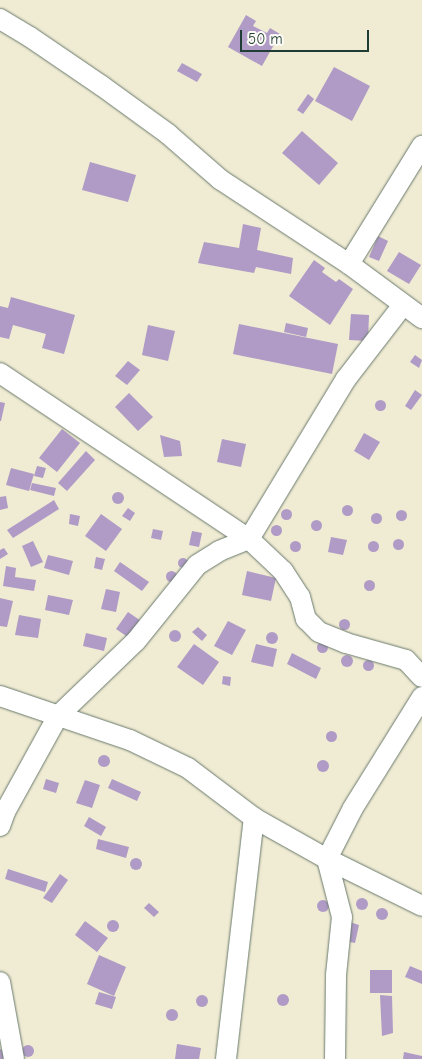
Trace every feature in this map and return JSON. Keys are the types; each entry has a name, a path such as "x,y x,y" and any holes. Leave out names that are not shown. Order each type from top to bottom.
{"street":[{"path":"0,20 38,42 168,134 220,180 349,264 422,318"},
{"path":"349,264 422,146"},
{"path":"0,826 5,812 58,716 136,641 197,564 219,551 249,538 346,379 403,305"},
{"path":"0,373 249,538 283,571 300,597 306,619 319,632 346,643 406,660 422,677"},
{"path":"0,696 130,740 188,768 254,818 326,859 422,906"},
{"path":"335,1059 336,975 342,917 326,859 353,808 422,697"},
{"path":"226,1059 254,818"},
{"path":"0,982 14,1059"}],"building":[{"path":"246,15 256,21 253,26 267,33 270,28 280,34 262,66 228,47"},
{"path":"182,63 202,74 197,82 177,71"},
{"path":"334,67 370,86 352,121 315,101"},
{"path":"308,94 314,99 303,114 297,110"},
{"path":"302,131 338,163 319,185 282,153"},
{"path":"90,162 136,175 128,202 82,190"},
{"path":"243,224 261,228 257,250 293,258 291,274 256,267 254,273 198,263 204,242 239,248"},
{"path":"378,236 388,241 379,261 369,257"},
{"path":"399,252 421,265 409,284 387,271"},
{"path":"314,260 325,268 322,272 336,282 339,279 353,289 330,325 289,296"},
{"path":"11,297 75,315 64,354 42,348 46,334 13,325 9,339 0,337 0,306 8,308"},
{"path":"351,314 369,315 368,341 349,340"},
{"path":"286,323 308,328 306,337 284,332"},
{"path":"239,324 338,344 332,374 233,354"},
{"path":"148,325 175,331 168,361 142,355"},
{"path":"415,355 422,360 419,368 410,362"},
{"path":"128,361 140,370 127,385 115,376"},
{"path":"415,390 422,395 411,410 405,406"},
{"path":"129,393 153,417 138,431 115,407"},
{"path":"378,400 382,400 385,405 384,409 378,410 375,407 375,403"},
{"path":"0,402 5,403 1,421 0,421"},
{"path":"62,429 80,443 57,472 39,458"},
{"path":"364,433 380,442 369,460 354,451"},
{"path":"160,435 180,441 182,456 164,457"},
{"path":"222,439 246,444 241,467 217,462"},
{"path":"86,451 95,460 67,491 58,483"},
{"path":"37,466 46,468 43,478 34,476"},
{"path":"11,468 34,474 29,491 6,485"},
{"path":"32,483 56,488 54,496 30,490"},
{"path":"118,492 124,498 118,504 112,498"},
{"path":"6,496 8,508 0,510 0,497"},
{"path":"54,500 59,509 13,538 7,530"},
{"path":"345,505 349,505 352,510 351,514 345,515 342,512 342,508"},
{"path":"128,508 135,513 130,521 122,516"},
{"path":"284,509 288,509 291,514 290,518 284,519 281,516 281,512"},
{"path":"399,510 403,510 406,515 405,519 399,520 396,517 396,513"},
{"path":"374,513 378,513 381,518 380,522 374,523 371,520 371,516"},
{"path":"70,514 80,516 78,526 69,524"},
{"path":"101,514 122,529 106,551 85,536"},
{"path":"314,520 318,520 321,525 320,529 314,530 311,527 311,523"},
{"path":"274,525 278,525 281,530 280,534 274,535 271,532 271,528"},
{"path":"153,529 163,531 161,540 151,538"},
{"path":"192,531 202,533 199,547 189,545"},
{"path":"331,537 347,540 343,555 328,552"},
{"path":"396,539 400,539 403,544 402,548 396,549 393,546 393,542"},
{"path":"33,541 43,562 31,567 22,546"},
{"path":"293,541 297,541 300,546 299,550 293,551 290,548 290,544"},
{"path":"371,541 375,541 378,546 377,550 371,551 368,548 368,544"},
{"path":"4,548 8,554 0,559 0,550"},
{"path":"48,555 73,561 69,575 44,568"},
{"path":"96,557 105,559 102,570 94,568"},
{"path":"181,558 185,558 188,563 187,567 181,568 178,565 178,561"},
{"path":"120,562 149,582 142,591 114,571"},
{"path":"6,566 16,568 15,577 36,580 34,591 3,586"},
{"path":"171,570 177,576 171,582 165,576"},
{"path":"247,571 276,578 271,601 242,595"},
{"path":"367,580 371,580 374,585 373,589 367,590 364,587 364,583"},
{"path":"106,589 120,592 116,612 101,609"},
{"path":"48,595 73,600 69,615 45,610"},
{"path":"0,598 13,601 7,627 0,626"},
{"path":"128,612 141,621 129,638 116,629"},
{"path":"19,615 41,619 38,638 15,635"},
{"path":"344,618 350,624 344,630 338,624"},
{"path":"228,621 246,630 232,655 214,646"},
{"path":"198,627 207,635 202,641 192,632"},
{"path":"175,630 181,636 175,642 169,636"},
{"path":"272,632 278,638 272,644 266,638"},
{"path":"86,633 107,638 104,651 83,646"},
{"path":"322,641 328,647 322,653 316,647"},
{"path":"194,644 219,662 203,685 177,667"},
{"path":"256,644 277,649 273,667 251,662"},
{"path":"292,653 321,668 316,679 287,664"},
{"path":"347,655 353,661 347,667 341,661"},
{"path":"368,659 374,665 368,671 362,665"},
{"path":"223,676 231,677 230,686 222,684"},
{"path":"331,730 337,736 331,742 325,736"},
{"path":"104,755 110,761 104,767 98,761"},
{"path":"323,760 329,766 323,772 317,766"},
{"path":"46,779 59,783 56,793 43,789"},
{"path":"112,779 141,792 137,801 108,788"},
{"path":"85,780 100,785 92,808 76,803"},
{"path":"89,817 106,827 101,836 84,826"},
{"path":"98,839 129,847 126,858 96,849"},
{"path":"136,858 142,864 136,870 130,864"},
{"path":"8,869 48,882 45,892 5,879"},
{"path":"60,874 68,880 52,903 43,898"},
{"path":"362,898 368,904 362,910 356,904"},
{"path":"323,900 329,906 323,912 317,906"},
{"path":"149,903 159,912 154,917 144,908"},
{"path":"382,908 388,914 382,920 376,914"},
{"path":"113,920 119,926 113,932 107,926"},
{"path":"85,921 108,938 97,952 75,935"},
{"path":"350,922 359,925 355,943 345,941"},
{"path":"99,955 126,967 114,996 87,984"},
{"path":"410,966 422,971 422,984 405,977"},
{"path":"370,970 392,970 392,993 370,993"},
{"path":"99,992 116,997 112,1009 95,1004"},
{"path":"283,994 289,1000 283,1006 277,1000"},
{"path":"202,995 208,1001 202,1007 196,1001"},
{"path":"380,995 392,996 393,1033 382,1036"},
{"path":"172,1009 178,1015 172,1021 166,1015"},
{"path":"177,1044 201,1048 199,1059 175,1059"},
{"path":"28,1045 34,1051 28,1057 22,1051"},
{"path":"0,1049 4,1051 4,1059 0,1059"},
{"path":"404,1052 422,1056 422,1059 403,1059"}]}
